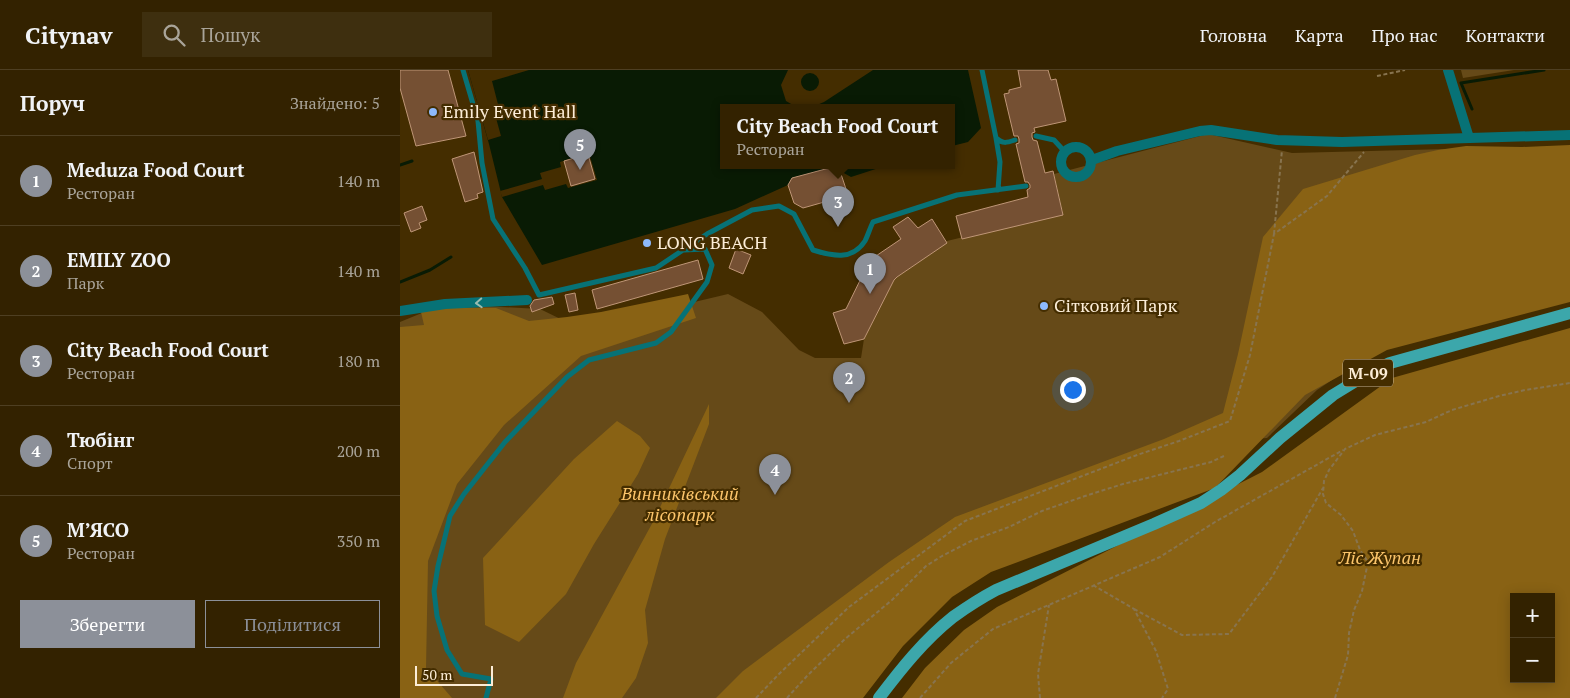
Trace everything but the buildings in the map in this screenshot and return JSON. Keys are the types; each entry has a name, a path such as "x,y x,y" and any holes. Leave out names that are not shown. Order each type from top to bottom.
{"main road":[{"name":"М-09","path":"879,698 908,661 929,639 952,618 973,603 996,590 1202,502 1240,475 1280,438 1333,395 1369,372 1390,363 1570,313"}],"street":[{"path":"1448,70 1469,138"},
{"path":"1092,160 1118,151 1211,130 1283,140 1374,141 1570,135"},
{"path":"1073,147 1083,148 1092,160 1090,169 1084,176 1075,178 1065,173 1061,166 1065,152 1073,147"},
{"path":"400,311 445,304 527,300"}],"lane":[{"path":"463,70 478,122 482,163 493,219 525,268 539,295"},
{"path":"982,70 1000,162 998,190"},
{"path":"1036,136 1054,140 1065,152"},
{"path":"996,138 1005,143 1015,140"},
{"path":"527,300 539,295 656,268 707,234 752,210 779,206 794,214 812,250 825,254 848,255 864,242 873,222 957,196 1026,186"},
{"path":"486,698 491,679 462,674 447,650 437,616 434,591 450,516 464,494 505,442 567,377 589,360 656,343 671,332 707,282 712,265 705,248 683,250"}],"path":[{"path":"1377,76 1405,70"},
{"path":"756,698 850,607 966,522 1230,421 1250,355 1274,234 1283,140"},
{"path":"1274,234 1327,196 1374,141"},
{"path":"920,698 951,663 993,629 1160,557 1215,522 1345,449 1375,435 1426,422 1452,410 1499,396 1570,383"},
{"path":"1335,698 1348,655 1349,633 1354,610 1362,591 1368,562 1360,550 1353,531 1341,515 1326,502 1323,494 1324,481 1345,449"},
{"path":"787,698 845,639 892,600 926,566 942,556 971,540 1009,527 1042,511 1123,484 1211,462 1224,456"},
{"path":"1093,585 1182,635 1229,634 1272,577 1324,486"},
{"path":"1040,698 1038,674 1049,605"},
{"path":"1134,609 1156,651 1168,689 1162,698"}],"green space":[{"path":"1461,70 1514,70 1463,78"},
{"name":"Винниківський лісопарк","path":"1208,134 1292,153 1570,146 1377,350 1317,390 1267,438 1243,440 1162,464 770,698 400,698 400,322 434,308 464,305 540,309 575,326 606,323 728,294 762,312 799,350 815,358 861,358 864,339 894,280 947,241 1063,213 1054,174"},
{"path":"1570,145 1570,302 1387,350 1305,395 1215,488 991,572 952,597 903,646 863,698 716,698 743,671 889,562 955,517 1164,439 1223,413 1238,354 1263,237 1303,189 1415,155 1438,150 1466,146 1522,147"},
{"path":"688,294 696,318 581,356 504,425 457,484 428,561 426,668 452,698 400,698 400,327 424,325 421,312 436,308 496,308 529,321 601,312"},
{"name":"Ліс Жупан","path":"1570,328 1570,698 902,698 925,668 964,630 997,607 1262,472 1392,378"},
{"path":"709,404 709,424 665,539 645,610 648,643 636,678 622,698 563,698 576,663 654,520"},
{"path":"617,421 640,436 650,448 638,474 594,544 566,594 519,642 485,625 483,558 574,459"}],"shaded area":[{"path":"468,70 788,70 781,85 786,101 791,104 720,104 720,169 826,169 792,178 788,185 735,209 542,265 502,197"},
{"path":"873,70 968,70 981,128 968,142 955,145 955,104 819,104"},
{"path":"810,73 816,76 819,82 816,88 810,91 804,88 801,82 804,76"},
{"path":"837,169 876,169 851,177"}],"pier":[{"path":"468,70 529,70 492,81 501,116 496,118 501,136 488,140"},
{"path":"589,153 597,180 568,188 566,184 545,190 543,185 502,197 500,191 542,179 540,173 561,167 560,162"}],"waterway":[{"path":"1472,109 1461,83 1544,70"},
{"path":"400,165 412,161"},
{"path":"400,282 430,270 451,257"}],"place":[{"name":"Emily Event Hall","path":"433,112"},
{"name":"М’ЯСО","path":"580,170"},
{"name":"City Beach Food Court","path":"838,227"},
{"name":"LONG BEACH","path":"647,243"},
{"name":"Meduza Food Court","path":"870,294"},
{"name":"Сітковий Парк","path":"1044,306"},
{"name":"EMILY ZOO","path":"849,403"},
{"name":"Тюбінг","path":"775,495"}]}
